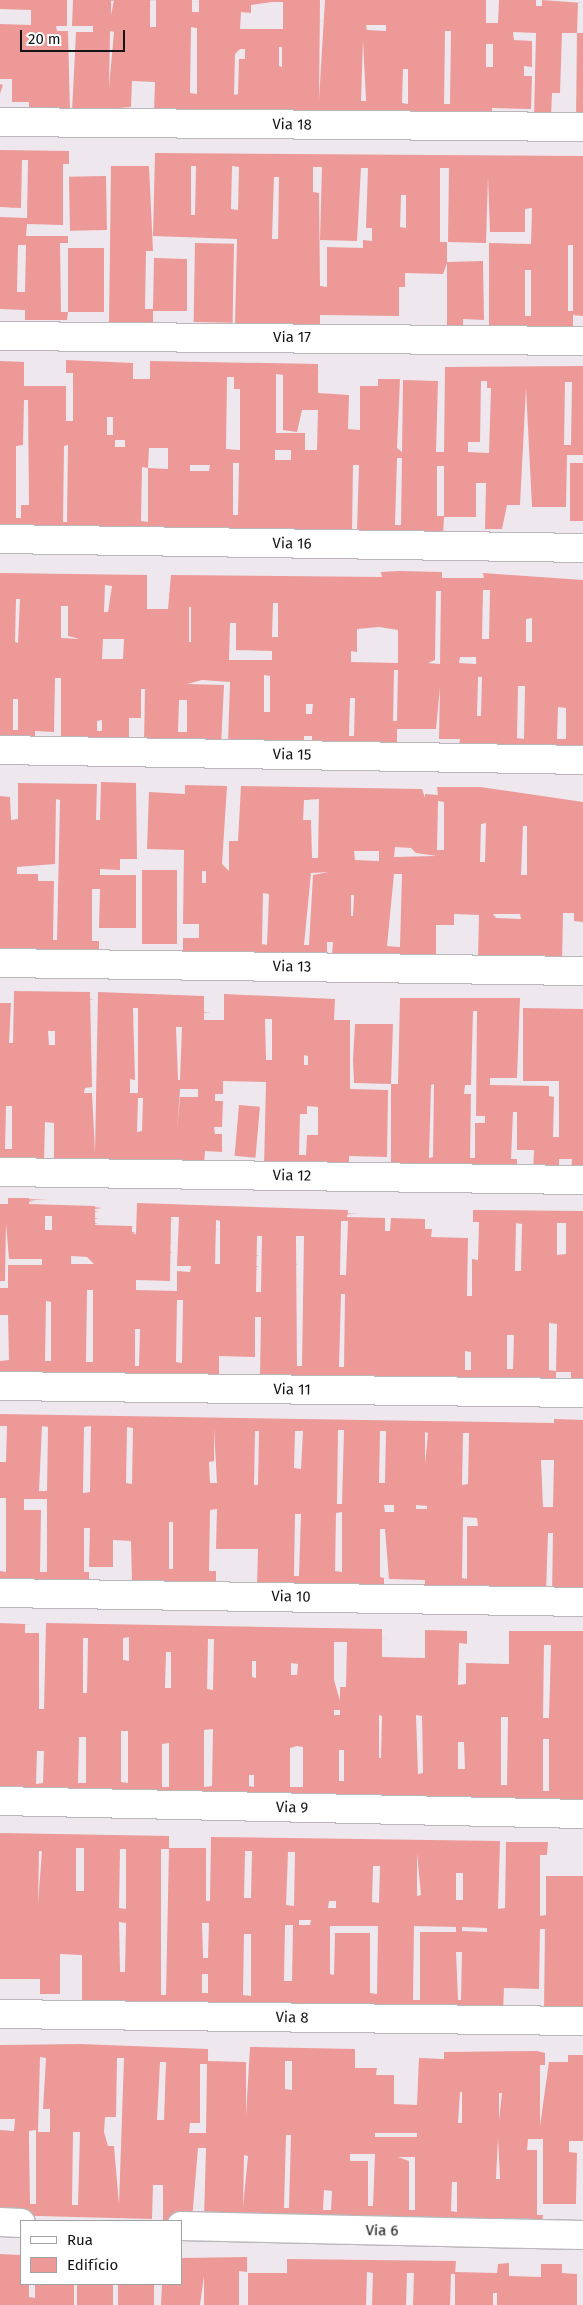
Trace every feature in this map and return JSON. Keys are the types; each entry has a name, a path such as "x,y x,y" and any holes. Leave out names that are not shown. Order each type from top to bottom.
{"street":[{"name":"Via 18","path":"0,122 583,127"},
{"name":"Via 17","path":"0,336 583,341"},
{"name":"Via 16","path":"0,540 583,548"},
{"name":"Via 15","path":"0,750 583,760"},
{"name":"Via 13","path":"0,963 583,970"},
{"name":"Via 12","path":"0,1172 583,1180"},
{"name":"Via 11","path":"0,1386 583,1394"},
{"name":"Via 10","path":"0,1593 583,1602"},
{"name":"Via 9","path":"0,1801 583,1814"},
{"name":"Via 8","path":"0,2014 583,2021"},
{"path":"0,2222 20,2223"},
{"name":"Via 6","path":"182,2226 583,2235"}],"building":[{"path":"0,0 67,0 67,26 56,26 57,31 68,31 70,113 29,112 29,102 12,102 12,79 0,79 0,24 31,25 31,10 0,9"},
{"path":"73,0 111,0 111,15 114,0 150,0 150,27 156,27 156,0 192,0 192,12 199,12 199,0 320,0 319,100 325,0 486,0 486,23 498,23 499,0 536,0 536,6 542,6 542,0 583,3 578,3 577,33 562,33 560,93 552,93 551,117 534,117 536,33 513,32 514,40 532,41 532,67 524,66 524,76 532,76 531,109 492,108 492,117 154,112 155,82 132,81 131,107 72,112 76,32 93,32 93,26 72,26","holes":["283,2 283,29 240,29 241,12 251,13 251,5","366,25 386,25 386,31 367,30","191,27 197,28 197,94 190,93","110,31 114,32 109,88","445,31 451,31 450,104 444,104","363,40 366,101 361,101","486,44 493,44 493,67 486,67","279,47 282,47 282,67 279,66","240,49 245,49 245,59 239,59 238,94 234,95 235,54","403,69 408,69 408,104 402,103"]},
{"path":"577,33 583,33 583,121 576,120"},
{"path":"0,150 69,151 69,164 63,164 63,225 27,224 26,236 68,236 68,243 60,243 61,312 68,312 67,320 25,320 25,310 0,309 0,217 27,218 28,160 22,160 21,208 0,207","holes":["18,245 26,245 25,292 17,292"]},
{"path":"155,153 583,156 583,316 573,315 573,330 489,327 489,243 531,244 532,208 525,209 525,232 490,232 488,177 486,243 448,242 449,168 440,168 440,242 447,242 447,263 443,274 405,273 405,287 399,287 399,316 320,315 320,325 235,326 237,239 153,236","holes":["191,166 196,166 195,215 191,215","232,166 239,167 238,210 231,209","313,167 322,167 320,240 357,241 361,168 368,168 366,228 372,228 372,241 363,240 363,248 327,247 327,287 320,286 319,193 313,192","274,177 279,177 278,239 272,239","401,195 406,195 406,228 400,227","568,245 573,245 573,311 568,311","525,270 531,270 531,316 525,316"]},
{"path":"111,166 149,166 153,251 146,251 145,309 153,309 154,258 187,259 187,311 153,311 153,324 109,324"},
{"path":"106,176 107,230 70,231 69,177"},
{"path":"195,243 234,244 233,323 194,322"},
{"path":"68,248 104,248 104,312 68,312"},
{"path":"483,261 484,320 463,319 463,327 447,327 447,262"},
{"path":"66,360 133,363 133,379 150,379 150,361 318,364 318,393 349,395 348,429 360,430 360,386 378,386 378,379 400,379 397,448 402,452 403,380 438,381 436,452 444,452 445,367 583,366 583,455 567,455 566,507 532,507 526,388 520,505 507,505 502,529 485,529 486,483 476,483 476,517 444,517 443,536 357,531 359,465 353,465 352,535 0,529 0,361 24,362 24,386 66,386 66,421 73,421 73,373 66,373","holes":["276,374 283,375 283,430 297,432 302,410 318,410 317,450 305,450 305,433 276,433","227,377 234,377 234,389 240,389 240,450 226,449","481,381 487,381 487,388 491,388 489,453 468,452 468,442 480,442","565,382 572,382 571,445 564,445","24,400 28,400 29,505 21,505 21,518 16,518 16,446 23,445","107,417 113,417 113,435 107,435","115,440 125,440 125,447 115,447","68,445 67,522 63,522 64,446","149,448 168,448 168,469 148,468","275,450 291,450 291,460 275,460","397,458 402,458 401,525 395,525","233,463 239,463 238,515 233,515","190,465 210,465 209,471 190,471","437,466 444,466 444,516 437,516","142,467 148,468 148,522 141,521"]},
{"path":"570,463 583,463 583,521 570,521"},
{"path":"381,572 442,572 442,578 484,578 483,573 583,580 583,750 459,747 460,739 439,739 440,687 436,729 397,729 397,746 312,746 312,736 304,736 304,745 228,743 230,682 202,680 187,684 224,685 221,746 144,744 145,689 141,689 141,718 129,718 129,744 61,745 61,678 55,678 54,732 35,731 35,747 0,742 0,573 147,575 147,609 168,609 171,575 382,577","holes":["105,585 112,586 108,612 104,612","483,590 490,590 489,639 482,639","436,591 441,591 440,664 428,663 435,660","16,599 20,599 18,643 15,642","273,603 278,603 278,637 272,637","61,606 68,606 68,636 80,639 61,638","189,607 191,607 191,642 189,642","532,618 532,642 526,642 526,619","230,623 236,623 236,650 272,651 272,660 229,660","379,627 398,630 398,663 351,662 351,651 357,652 357,629","103,639 124,639 123,659 102,659","460,657 476,657 476,664 459,663","394,670 398,670 397,721 393,721","264,675 270,676 270,712 264,712","478,677 482,677 481,716 477,716","518,686 525,686 524,739 517,738","350,698 355,698 354,736 349,736","13,699 18,699 18,730 13,730","179,700 187,700 187,732 178,732","306,704 313,704 312,714 306,714","558,707 566,708 566,739 557,739","102,720 102,731 97,731 97,721"]},
{"path":"101,782 136,783 137,859 120,859 120,870 100,869 100,875 136,875 136,928 99,928 100,889 92,889 92,941 99,941 99,953 0,954 0,796 10,797 11,820 18,819 18,783 97,784 96,820 100,820","holes":["56,799 60,800 57,940 53,940 54,881 38,881 38,874 17,874 17,867 55,864"]},
{"path":"185,785 227,786 222,864 229,871 229,841 238,841 241,786 422,789 425,798 425,794 438,795 437,787 480,787 583,802 583,922 574,921 574,913 563,913 562,962 478,959 479,915 454,914 454,925 436,925 436,960 332,956 333,942 327,942 327,957 183,955 183,938 199,938 199,924 183,924 184,850 147,849 149,792 185,794","holes":["319,799 318,858 312,858 311,820 303,820 304,800","438,801 444,802 444,850 437,850","486,823 485,862 480,862 481,824","523,826 527,826 527,875 521,875","395,847 411,848 416,853 437,856 394,857","354,851 379,851 379,861 355,860","202,871 206,871 206,883 202,883","329,872 313,875 309,945 304,945 311,873","394,874 402,874 400,947 387,946","263,893 269,894 267,945 262,944","351,895 354,895 353,916 351,916","493,914 520,914 521,919 496,918"]},
{"path":"142,870 177,870 177,944 142,944"},
{"path":"14,991 90,992 92,1087 85,1088 84,1093 92,1093 95,1153 98,992 204,996 204,1020 224,1020 224,994 335,999 334,1020 350,1020 350,1089 388,1090 387,1157 349,1156 349,1169 264,1168 266,1082 223,1081 223,1094 215,1094 215,1101 223,1101 222,1127 214,1127 215,1134 222,1134 222,1152 205,1151 204,1165 54,1163 54,1123 45,1122 44,1162 0,1167 0,1003 11,1003 9,1043 13,1043","holes":["133,1008 138,1008 138,1093 130,1093 130,1079 135,1080","265,1019 272,1019 272,1060 266,1060","176,1027 182,1027 180,1080 178,1080","48,1031 55,1031 55,1045 49,1045","304,1055 308,1056 308,1065 304,1065","180,1089 198,1089 198,1097 180,1097 177,1131","138,1098 143,1098 142,1131 137,1132","6,1106 12,1106 12,1149 5,1149","307,1106 318,1107 318,1135 307,1135 306,1155 299,1155 300,1114 307,1114"]},
{"path":"400,998 520,998 517,1078 490,1078 490,1085 549,1086 549,1096 554,1097 553,1137 559,1137 559,1081 523,1081 523,1008 583,1009 583,1171 571,1171 572,1159 559,1159 559,1173 533,1172 534,1150 517,1150 517,1112 513,1112 511,1159 517,1159 517,1173 391,1171 391,1084 398,1084","holes":["473,1011 477,1011 476,1116 485,1116 485,1123 475,1123 475,1158 470,1158 471,1094 464,1094 465,1085 471,1085","434,1084 433,1157 429,1158 431,1085"]},
{"path":"355,1024 393,1024 391,1084 354,1083"},
{"path":"239,1105 260,1107 255,1158 235,1156"},
{"path":"8,1198 29,1198 29,1204 95,1206 95,1225 132,1226 132,1233 136,1234 137,1203 348,1210 347,1217 385,1218 385,1231 390,1231 391,1218 425,1219 425,1229 432,1229 431,1237 468,1238 467,1296 472,1296 472,1259 478,1260 479,1222 473,1222 473,1210 583,1211 583,1383 571,1382 571,1372 556,1372 556,1382 260,1376 261,1317 255,1317 255,1357 219,1356 219,1376 0,1373 0,1361 9,1360 8,1315 0,1315 0,1288 8,1288 8,1265 42,1265 42,1259 9,1259 6,1223 5,1281 0,1281 0,1204 8,1204","holes":["45,1216 52,1216 52,1230 45,1230","171,1217 179,1217 177,1266 191,1266 190,1272 177,1271 177,1291 136,1290 136,1280 170,1281","216,1220 220,1221 220,1264 215,1264","341,1221 348,1221 346,1275 340,1275","516,1223 522,1224 521,1271 515,1271","557,1223 566,1223 566,1254 557,1255","257,1236 262,1236 261,1292 256,1292","296,1236 304,1236 302,1366 297,1366","71,1256 87,1257 94,1264 71,1264","87,1290 93,1290 93,1362 86,1362","341,1294 345,1294 344,1367 339,1367","177,1300 183,1300 182,1363 176,1362","46,1301 51,1302 51,1361 45,1361","549,1323 557,1324 556,1371 549,1370","135,1329 140,1329 139,1366 135,1366","507,1335 514,1335 513,1369 507,1369","465,1351 471,1352 471,1370 465,1370"]},
{"path":"0,1414 554,1423 554,1419 583,1420 583,1595 552,1595 553,1533 548,1533 546,1593 425,1590 425,1580 389,1579 385,1529 380,1529 380,1577 384,1578 384,1589 257,1587 258,1549 216,1549 217,1509 210,1510 209,1571 216,1571 216,1586 132,1585 131,1541 113,1540 113,1567 89,1567 90,1528 84,1528 84,1572 89,1572 89,1584 0,1583 0,1571 6,1572 6,1498 0,1498 0,1462 6,1462 7,1426 0,1426","holes":["42,1426 48,1427 47,1491 39,1491","91,1426 90,1492 83,1493 84,1427","127,1427 133,1428 132,1484 126,1483","214,1428 217,1483 210,1483 209,1462 214,1461","338,1430 344,1430 342,1504 337,1504","255,1431 259,1431 258,1485 254,1485","295,1431 303,1431 301,1469 294,1468","380,1431 386,1431 385,1483 379,1483","425,1432 428,1433 425,1465","463,1433 469,1433 468,1484 462,1485","541,1460 554,1460 553,1507 543,1507","24,1499 47,1499 47,1572 40,1572 41,1510 24,1510","384,1505 394,1505 394,1512 385,1512","416,1505 427,1506 427,1509 416,1509","342,1512 342,1572 335,1571 336,1513","295,1514 301,1514 299,1576 294,1576","463,1517 477,1518 478,1526 467,1526 467,1579 462,1578","169,1522 173,1522 173,1569 169,1569"]},
{"path":"0,1623 25,1624 25,1633 39,1633 39,1709 44,1709 46,1623 382,1629 382,1657 425,1658 425,1630 467,1631 467,1644 459,1643 458,1685 466,1684 466,1663 509,1664 509,1631 583,1631 583,1804 0,1794","holes":["129,1637 129,1661 123,1660 123,1638","83,1638 88,1638 87,1693 83,1693","208,1639 214,1639 213,1690 207,1689","334,1642 347,1642 346,1687 340,1687 340,1701 334,1680","544,1645 551,1645 549,1718 543,1718","166,1652 171,1652 171,1688 165,1688","252,1661 256,1661 256,1678 252,1677","291,1663 298,1664 297,1675 291,1675","334,1710 340,1710 340,1715 334,1715","379,1715 382,1716 381,1758 379,1758","416,1715 422,1716 423,1773 418,1774","501,1717 508,1717 507,1785 501,1785","213,1729 212,1786 204,1787 204,1730","121,1731 128,1731 128,1783 121,1782","79,1737 86,1737 86,1783 78,1783","543,1739 549,1739 549,1791 543,1791","458,1742 464,1742 465,1769 458,1769","169,1743 169,1787 162,1787 162,1744","303,1747 303,1787 290,1787 290,1748","339,1750 344,1750 344,1781 339,1781","37,1751 44,1751 43,1783 36,1784","249,1775 254,1775 254,1787 249,1786"]},
{"path":"0,1833 169,1836 169,1848 206,1848 206,1901 210,1901 211,1837 500,1841 498,1909 505,1908 506,1842 548,1842 547,1855 540,1855 540,1916 546,1915 546,1876 583,1876 583,2011 544,2011 545,1929 540,1929 539,1989 504,1988 503,2010 82,2004 82,1955 60,1954 60,1994 40,1994 40,1979 0,1979","holes":["76,1848 84,1848 84,1891 76,1891","120,1849 126,1849 126,1909 119,1908","161,1849 169,1849 166,1995 161,1995","39,1851 42,1851 38,1904","245,1851 252,1851 251,1898 244,1898","288,1852 295,1852 294,1906 286,1905","417,1853 421,1895 417,1896","373,1866 380,1866 379,1903 372,1902","456,1873 463,1873 463,1900 456,1900","329,1901 336,1901 336,1908 328,1908","299,1920 311,1920 310,1925 299,1925","119,1922 126,1923 125,1972 120,1972","202,1923 209,1923 208,1958 203,1958","285,1925 293,1925 292,1981 284,1981","330,1926 378,1926 377,1994 370,1993 370,1933 335,1933 334,1975 330,1974","414,1926 456,1927 456,1932 420,1932 420,2000 413,2000","462,1927 487,1928 487,1932 462,1931","244,1934 251,1934 251,1996 243,1995","456,1952 462,1952 461,2000 458,2000","202,1974 208,1974 208,1993 202,1993"]},
{"path":"81,2044 208,2049 208,2061 246,2062 246,2116 250,2047 355,2049 355,2068 377,2068 376,2075 394,2075 394,2104 417,2105 419,2058 444,2059 444,2052 537,2051 545,2053 545,2065 540,2065 540,2126 549,2062 568,2062 568,2055 583,2055 583,2141 569,2141 569,2152 577,2153 576,2204 543,2204 543,2139 528,2139 527,2150 537,2150 537,2215 543,2215 542,2224 204,2218 206,2148 198,2148 192,2220 163,2220 163,2185 153,2185 152,2219 0,2215 0,2130 14,2131 15,2119 0,2119 0,2045","holes":["40,2057 46,2058 43,2109 50,2109 50,2132 38,2132","117,2058 124,2058 119,2205 114,2146 108,2146 104,2132 105,2117 116,2117","285,2061 292,2061 292,2090 285,2089","160,2062 166,2062 164,2120 157,2120","200,2064 207,2064 206,2133 189,2133 190,2123 200,2123","460,2092 462,2092 462,2123 458,2123","499,2093 502,2093 499,2121","36,2130 36,2204 30,2204 29,2131","73,2132 80,2132 78,2205 72,2205","375,2133 417,2133 417,2137 375,2137","286,2135 291,2135 289,2208 284,2208","498,2138 500,2179 496,2179","350,2154 375,2154 373,2206 368,2206 368,2161 350,2161","244,2155 248,2156 243,2207","398,2157 415,2157 415,2210 409,2210 409,2161","452,2182 457,2182 457,2212 451,2211","324,2190 332,2191 331,2210 323,2210"]},
{"path":"0,2254 20,2255 20,2285 29,2285 29,2297 35,2298 35,2285 74,2285 74,2305 0,2305"},
{"path":"247,2257 247,2272 239,2271 239,2305 204,2305 204,2276 200,2305 161,2305 162,2285 182,2285 182,2258"},
{"path":"287,2259 456,2261 455,2274 451,2274 450,2305 413,2305 414,2273 407,2273 406,2305 372,2305 373,2273 367,2272 366,2305 248,2305 248,2273 287,2273"},
{"path":"509,2263 509,2276 541,2277 541,2264 562,2264 562,2273 577,2274 577,2305 497,2305 497,2293 493,2293 493,2305 455,2305 455,2272 497,2273 498,2264"},
{"path":"77,2285 113,2285 113,2305 77,2305"},
{"path":"118,2285 154,2285 154,2305 118,2305"}]}
